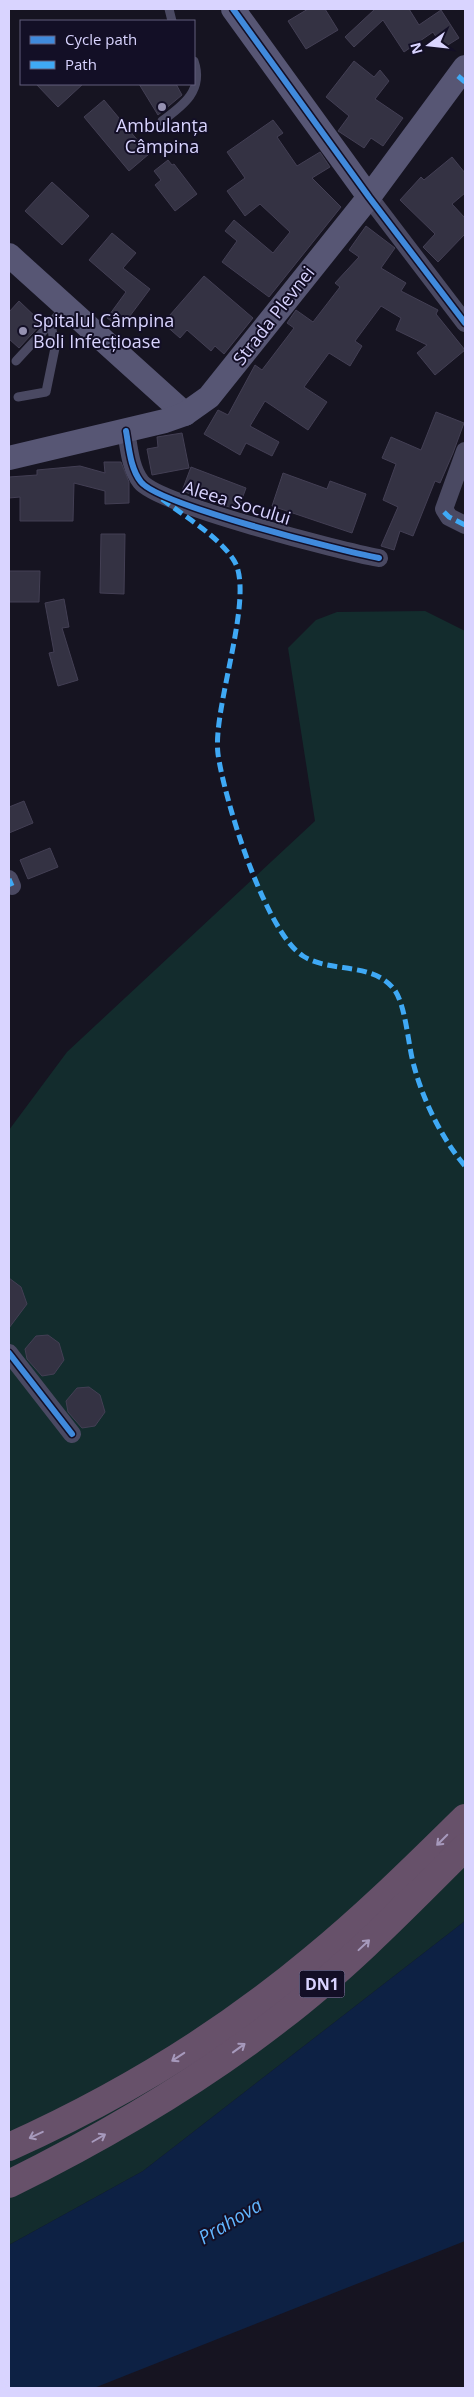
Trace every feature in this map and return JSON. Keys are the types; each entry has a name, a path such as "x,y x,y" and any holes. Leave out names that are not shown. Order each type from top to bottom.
{"highway":[{"name":"DN1","path":"9,2148 54,2127 128,2087 230,2023 333,1942 465,1818"},
{"name":"DN1","path":"9,2184 134,2118 281,2018 332,1975 465,1847"}],"main road":[{"path":"233,9 369,197"},
{"name":"Strada Plevnei","path":"9,458 126,431 185,414 199,406 217,388 463,75"},
{"path":"9,255 58,315 185,414"}],"street":[{"path":"369,197 465,323"},
{"name":"Aleea Socului","path":"126,431 133,467 140,481 149,489 178,502 258,527 379,558"},
{"path":"465,451 444,509 449,517 465,525"},
{"path":"9,1353 72,1434"}],"lane":[{"path":"162,121 180,108 193,94 197,81 195,67"},
{"path":"16,361 58,315"},
{"path":"18,397 46,392 55,348 58,315"}],"green space":[{"path":"425,611 465,631 465,1921 143,2171 9,2245 9,1130 67,1052 315,821 288,648 316,620 337,612"}],"water":[{"name":"Prahova","path":"465,1921 465,2241 94,2388 9,2388 9,2245 143,2171"}],"building":[{"path":"308,9 325,9 338,30 306,49 288,21"},
{"path":"375,9 409,9 419,25 441,10 459,38 443,48 433,32 404,52 383,20 354,47 345,37"},
{"path":"354,61 374,77 380,70 389,81 375,99 403,118 383,146 371,138 364,148 338,131 349,116 326,97"},
{"path":"37,85 82,85 58,107"},
{"name":"Ambulanța Câmpina","path":"140,85 177,85 182,95 158,115"},
{"path":"104,100 149,154 129,171 84,117"},
{"path":"273,120 283,133 277,137 297,166 320,152 330,167 312,178 341,207 269,297 222,262 237,241 225,231 234,220 273,253 290,232 260,204 245,216 227,191 245,178 227,152"},
{"path":"452,157 465,173 465,193 452,204 465,218 465,234 438,262 423,247 435,234 400,200 421,177 424,180"},
{"path":"168,160 172,165 174,164 197,194 175,211 155,185 161,180 154,171"},
{"path":"52,182 89,216 62,245 25,211"},
{"path":"366,226 395,248 381,268 406,283 401,291 438,310 436,314 465,350 435,375 417,353 427,345 396,330 401,318 381,306 355,341 362,346 350,366 329,353 304,387 327,402 308,430 265,401 250,426 279,442 272,456 246,443 240,455 204,434 218,410 228,415 255,365 262,370 294,328 287,323 296,310 313,322 340,287 335,283 359,257 349,250"},
{"path":"112,233 136,253 123,268 150,289 121,328 107,318 126,292 89,260"},
{"path":"204,276 253,318 224,354 215,346 211,351 187,330 180,338 163,323"},
{"name":"Spitalul Câmpina Boli Infecțioase","path":"19,301 42,323 19,348 9,339 9,312"},
{"path":"436,412 464,423 453,453 440,483 435,481 413,536 400,531 394,550 381,546 398,507 383,500 396,464 382,458 391,437 421,450"},
{"path":"182,433 189,468 152,475 147,449 158,447 157,437"},
{"path":"104,462 121,462 129,482 129,503 105,504 105,491 74,483 73,521 20,521 20,497 9,498 9,477 37,475 37,470 80,466 105,473"},
{"path":"191,467 246,488 238,510 182,491"},
{"path":"283,473 327,489 330,481 366,494 352,533 272,506"},
{"path":"101,534 125,534 124,594 100,593"},
{"path":"9,571 40,571 39,602 9,602"},
{"path":"64,599 69,627 62,628 78,680 58,686 49,653 54,652 45,603"},
{"path":"24,801 33,823 9,833 9,807"},
{"path":"50,848 58,867 28,879 20,860"},
{"path":"9,1278 21,1287 27,1304 9,1328"},
{"path":"48,1335 59,1343 64,1360 54,1374 42,1376 27,1359 25,1349 36,1336"},
{"path":"89,1387 100,1395 105,1412 95,1426 82,1428 68,1412 66,1401 77,1388"}],"marked path":[{"path":"458,76 465,82"},
{"path":"162,499 219,542 233,559 239,575 240,597 237,623 221,708 218,754 228,801 248,862 261,893 289,942 303,956 325,965 373,974 393,988 401,1004 412,1058 423,1092 434,1119 465,1166"},
{"path":"444,512 449,517 465,525"},
{"path":"9,879 12,886"}],"cycle path":[{"path":"233,9 369,197 465,323"},
{"path":"126,431 134,470 141,482 155,492 181,503 253,526 379,558"},
{"path":"9,1353 72,1434"}],"place":[{"name":"Ambulanța Câmpina","path":"162,107"},
{"name":"Spitalul Câmpina Boli Infecțioase","path":"23,331"}]}
